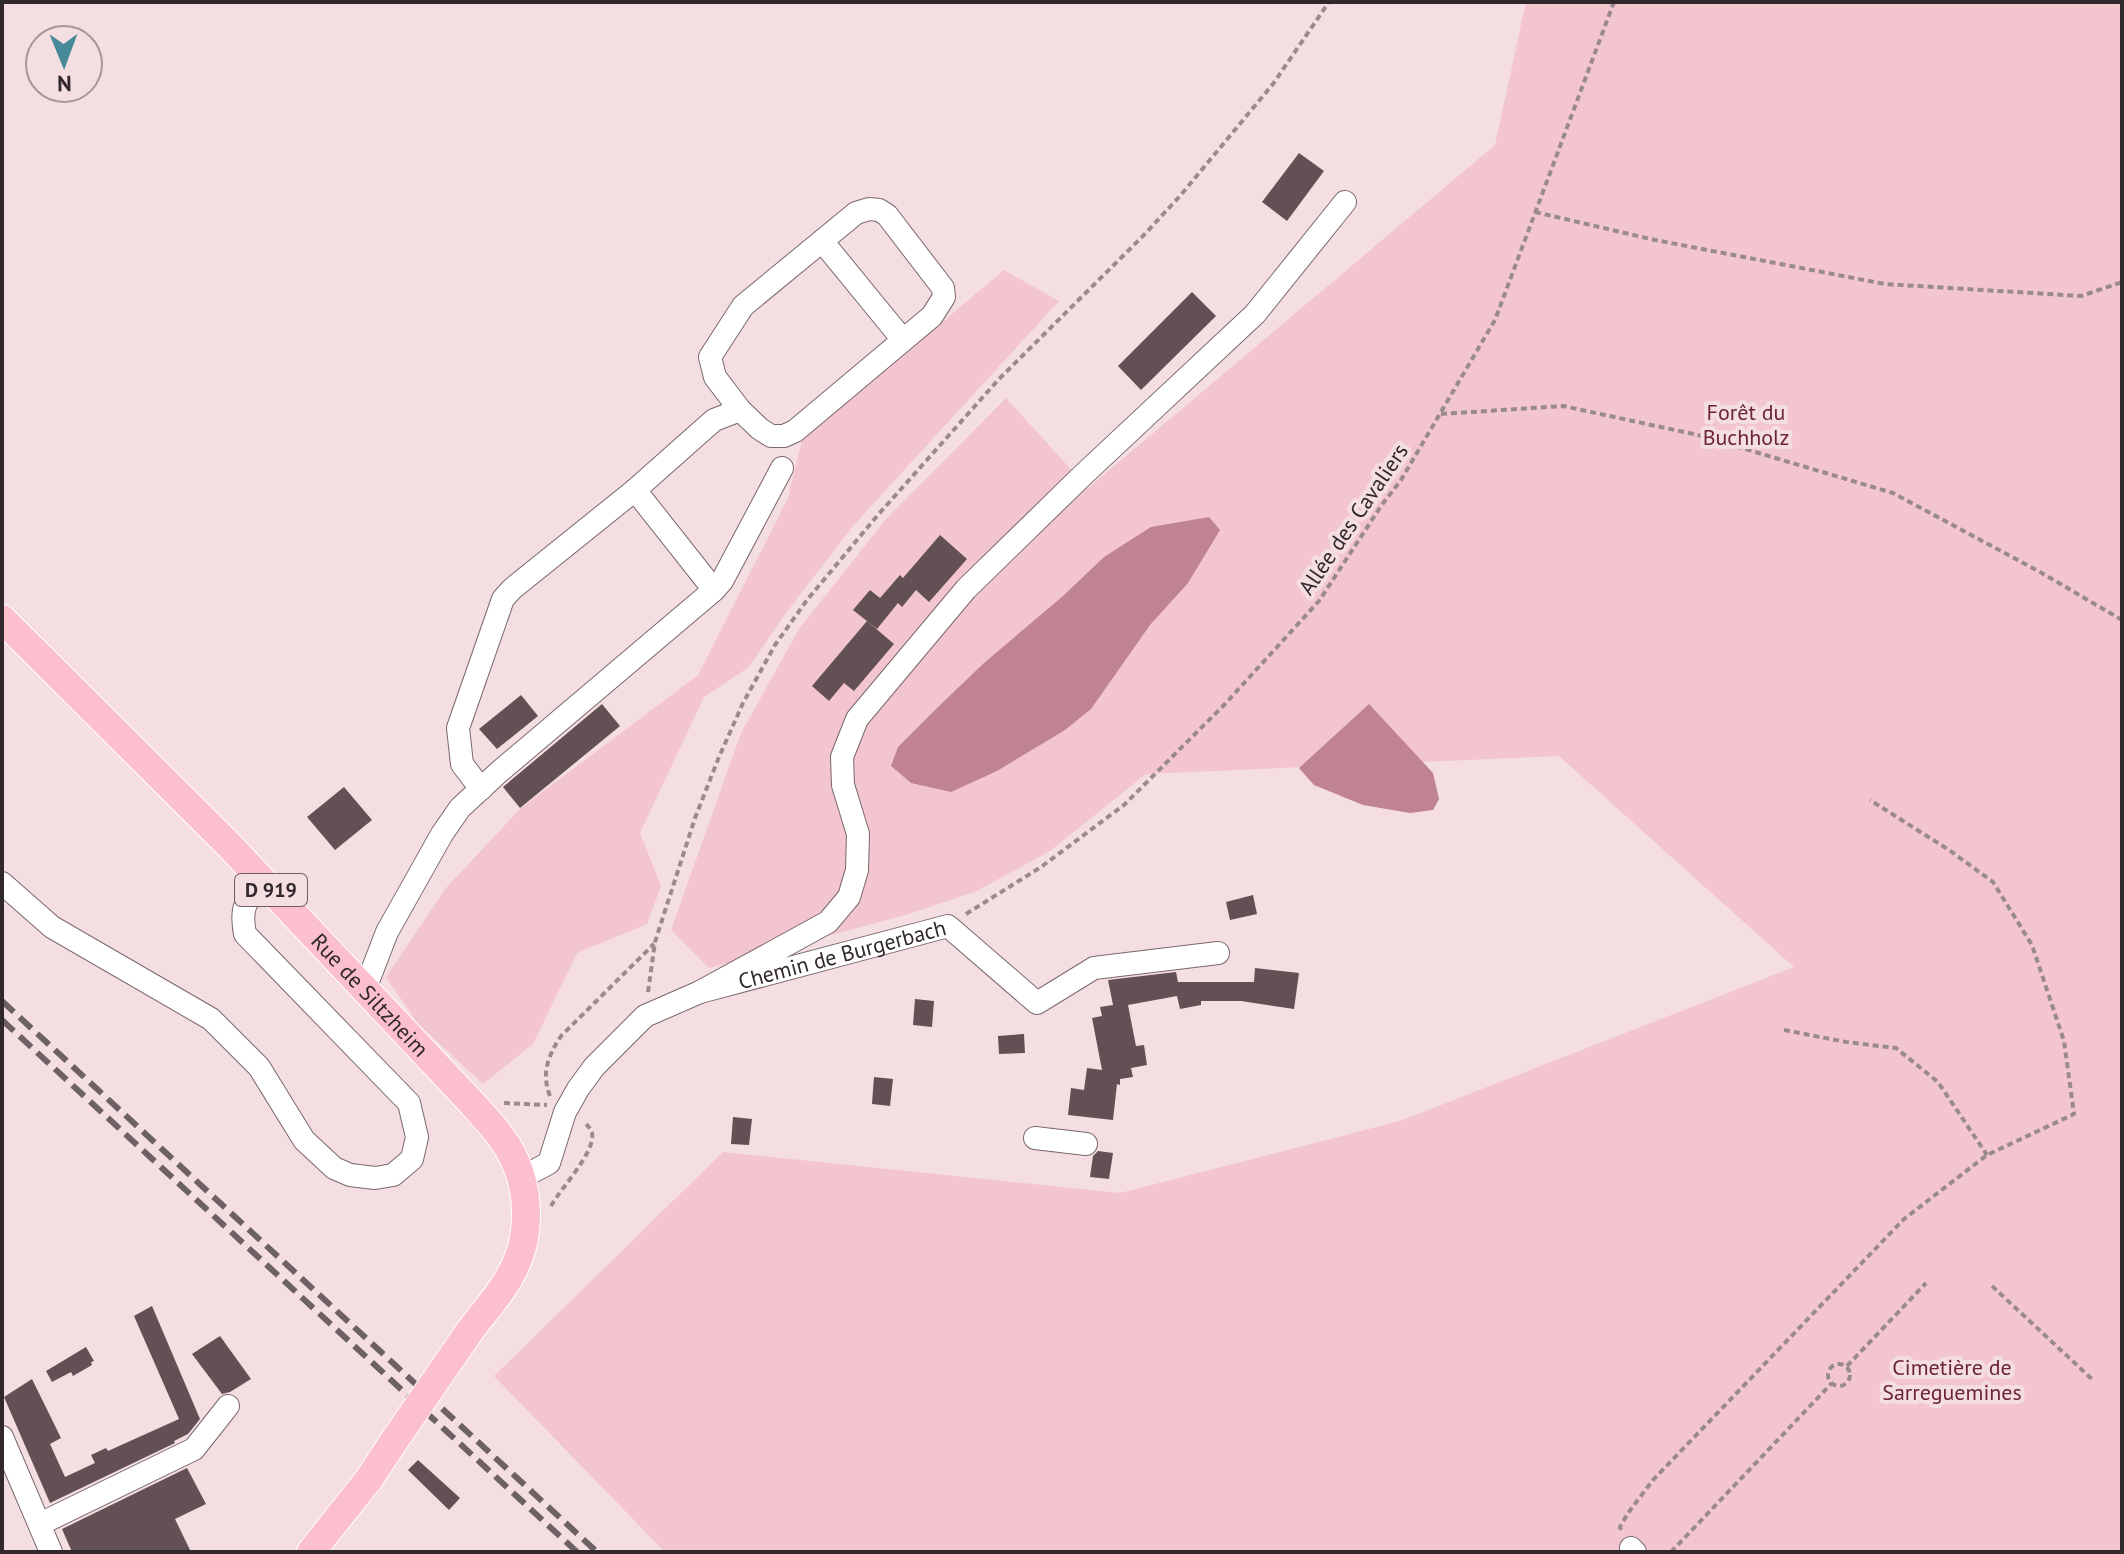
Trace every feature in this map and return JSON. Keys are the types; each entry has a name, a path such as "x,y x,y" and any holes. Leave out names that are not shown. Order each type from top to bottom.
{"main road":[{"name":"Rue de Siltzheim","path":"2,619 263,882 470,1101 504,1141 521,1178"},
{"name":"D 919","path":"311,1552 369,1479 505,1284 519,1259 524,1233 526,1214 521,1178"}],"street":[{"path":"700,992 828,922 849,897 857,870 858,834 843,785 842,757 857,719 966,589 1255,314 1345,202"},
{"path":"879,210 887,215 943,288 944,297 932,316 795,431 784,436 771,436 740,410 715,377 710,357 743,306 822,241 856,213 879,210"},
{"path":"822,241 903,340"},
{"path":"481,789 462,764 458,728 503,599 714,420 740,410"},
{"path":"365,989 387,932 460,808 714,590 722,581 782,468"},
{"path":"635,490 714,590"},
{"path":"2,883 52,927 211,1019 259,1067 304,1140 334,1168 350,1175 375,1178 393,1175 412,1159 415,1148 417,1137 409,1103 245,934 242,916 249,898 263,882"},
{"name":"Chemin de Burgerbach","path":"521,1178 549,1163 565,1112 594,1067 645,1016 700,992 948,926 1037,1003 1094,968 1218,953"},
{"path":"1035,1138 1086,1144"},
{"path":"40,1524 194,1449 228,1406"},
{"path":"2,1437 51,1552"}],"path":[{"path":"645,1016 655,942 695,818 743,703 775,645 807,600 877,516 999,379 1180,196 1273,84 1329,2"},
{"name":"Allée des Cavaliers","path":"948,926 1041,867 1124,805 1224,705 1319,601 1401,480 1495,320 1614,2"},
{"path":"1535,212 1655,240 1885,284 2081,296 2122,282"},
{"path":"1441,414 1563,406 1698,435 1893,493 2122,620"},
{"path":"1633,1550 1625,1545 1620,1527 1653,1480 1904,1219 1987,1155 2074,1114 2064,1041 2032,945 1993,882 1870,800"},
{"path":"470,1101 553,1103 545,1080 550,1053 561,1036 655,942"},
{"path":"1784,1030 1896,1048 1938,1082 1987,1155"},
{"path":"1847,1366 1926,1283"},
{"path":"1992,1286 2094,1381"},
{"path":"1836,1364 1847,1366 1850,1371 1848,1382 1843,1385 1832,1383 1829,1378 1831,1367 1836,1364"},
{"path":"1671,1552 1832,1383"}],"green space":[{"path":"1526,2 2122,2 2122,1552 665,1552 494,1376 723,1152 1120,1193 1400,1121 1794,967 1559,756 1146,774 1050,851 977,891 909,914 709,968 671,930 741,733 799,629 886,519 1006,398 1088,488 1495,145"},
{"path":"1004,270 1059,301 853,526 749,667 704,697 640,833 661,886 647,924 577,953 533,1044 483,1084 418,1024 386,977 446,888 521,808 698,675 788,498 802,440"}],"shaded area":[{"path":"1209,517 1220,530 1188,583 1150,625 1091,709 1065,730 997,771 951,792 911,783 891,766 898,747 936,709 1104,557 1151,527"},
{"path":"1369,704 1433,773 1439,799 1433,810 1410,813 1363,805 1314,785 1299,768"}],"building":[{"path":"1299,153 1324,171 1287,221 1262,202"},
{"path":"1192,292 1216,316 1141,390 1118,366"},
{"path":"940,535 967,559 929,602 916,590 902,607 898,603 877,629 853,610 870,590 880,598 900,575 903,578"},
{"path":"867,621 894,644 854,691 844,683 829,701 812,686"},
{"path":"521,695 538,716 497,749 479,729"},
{"path":"602,704 620,726 520,808 503,787"},
{"path":"344,787 372,820 335,850 307,817"},
{"path":"1253,895 1257,914 1230,920 1226,902"},
{"path":"1255,968 1299,973 1294,1009 1241,1001 1201,1001 1201,1005 1180,1009 1177,996 1128,1005 1136,1046 1144,1045 1147,1065 1131,1068 1133,1077 1120,1079 1113,1120 1068,1115 1071,1088 1084,1090 1087,1068 1102,1070 1092,1018 1102,1016 1100,1007 1113,1005 1108,980 1176,972 1178,982 1254,982"},
{"path":"915,999 934,1001 932,1027 913,1025"},
{"path":"1024,1034 1025,1053 999,1054 998,1036"},
{"path":"874,1077 893,1079 890,1106 872,1104"},
{"path":"733,1117 752,1119 749,1145 731,1144"},
{"path":"1098,1151 1113,1153 1109,1179 1090,1177 1093,1156"},
{"path":"152,1306 200,1419 188,1434 175,1443 50,1503 4,1397 32,1379 61,1438 50,1444 65,1477 95,1463 91,1455 106,1448 108,1451 179,1419 134,1316"},
{"path":"220,1336 251,1379 222,1394 192,1354"},
{"path":"86,1347 94,1361 92,1365 73,1376 71,1372 52,1382 46,1371"},
{"path":"418,1460 460,1498 449,1510 408,1470"},
{"path":"187,1468 206,1504 175,1519 191,1552 72,1552 62,1529"}],"railway":[{"path":"2,1001 597,1552"},
{"path":"2,1020 577,1552"}],"park label":[{"name":"Forêt du Buchholz","path":"1746,424"},
{"name":"Cimetière de Sarreguemines","path":"1952,1380"}]}
